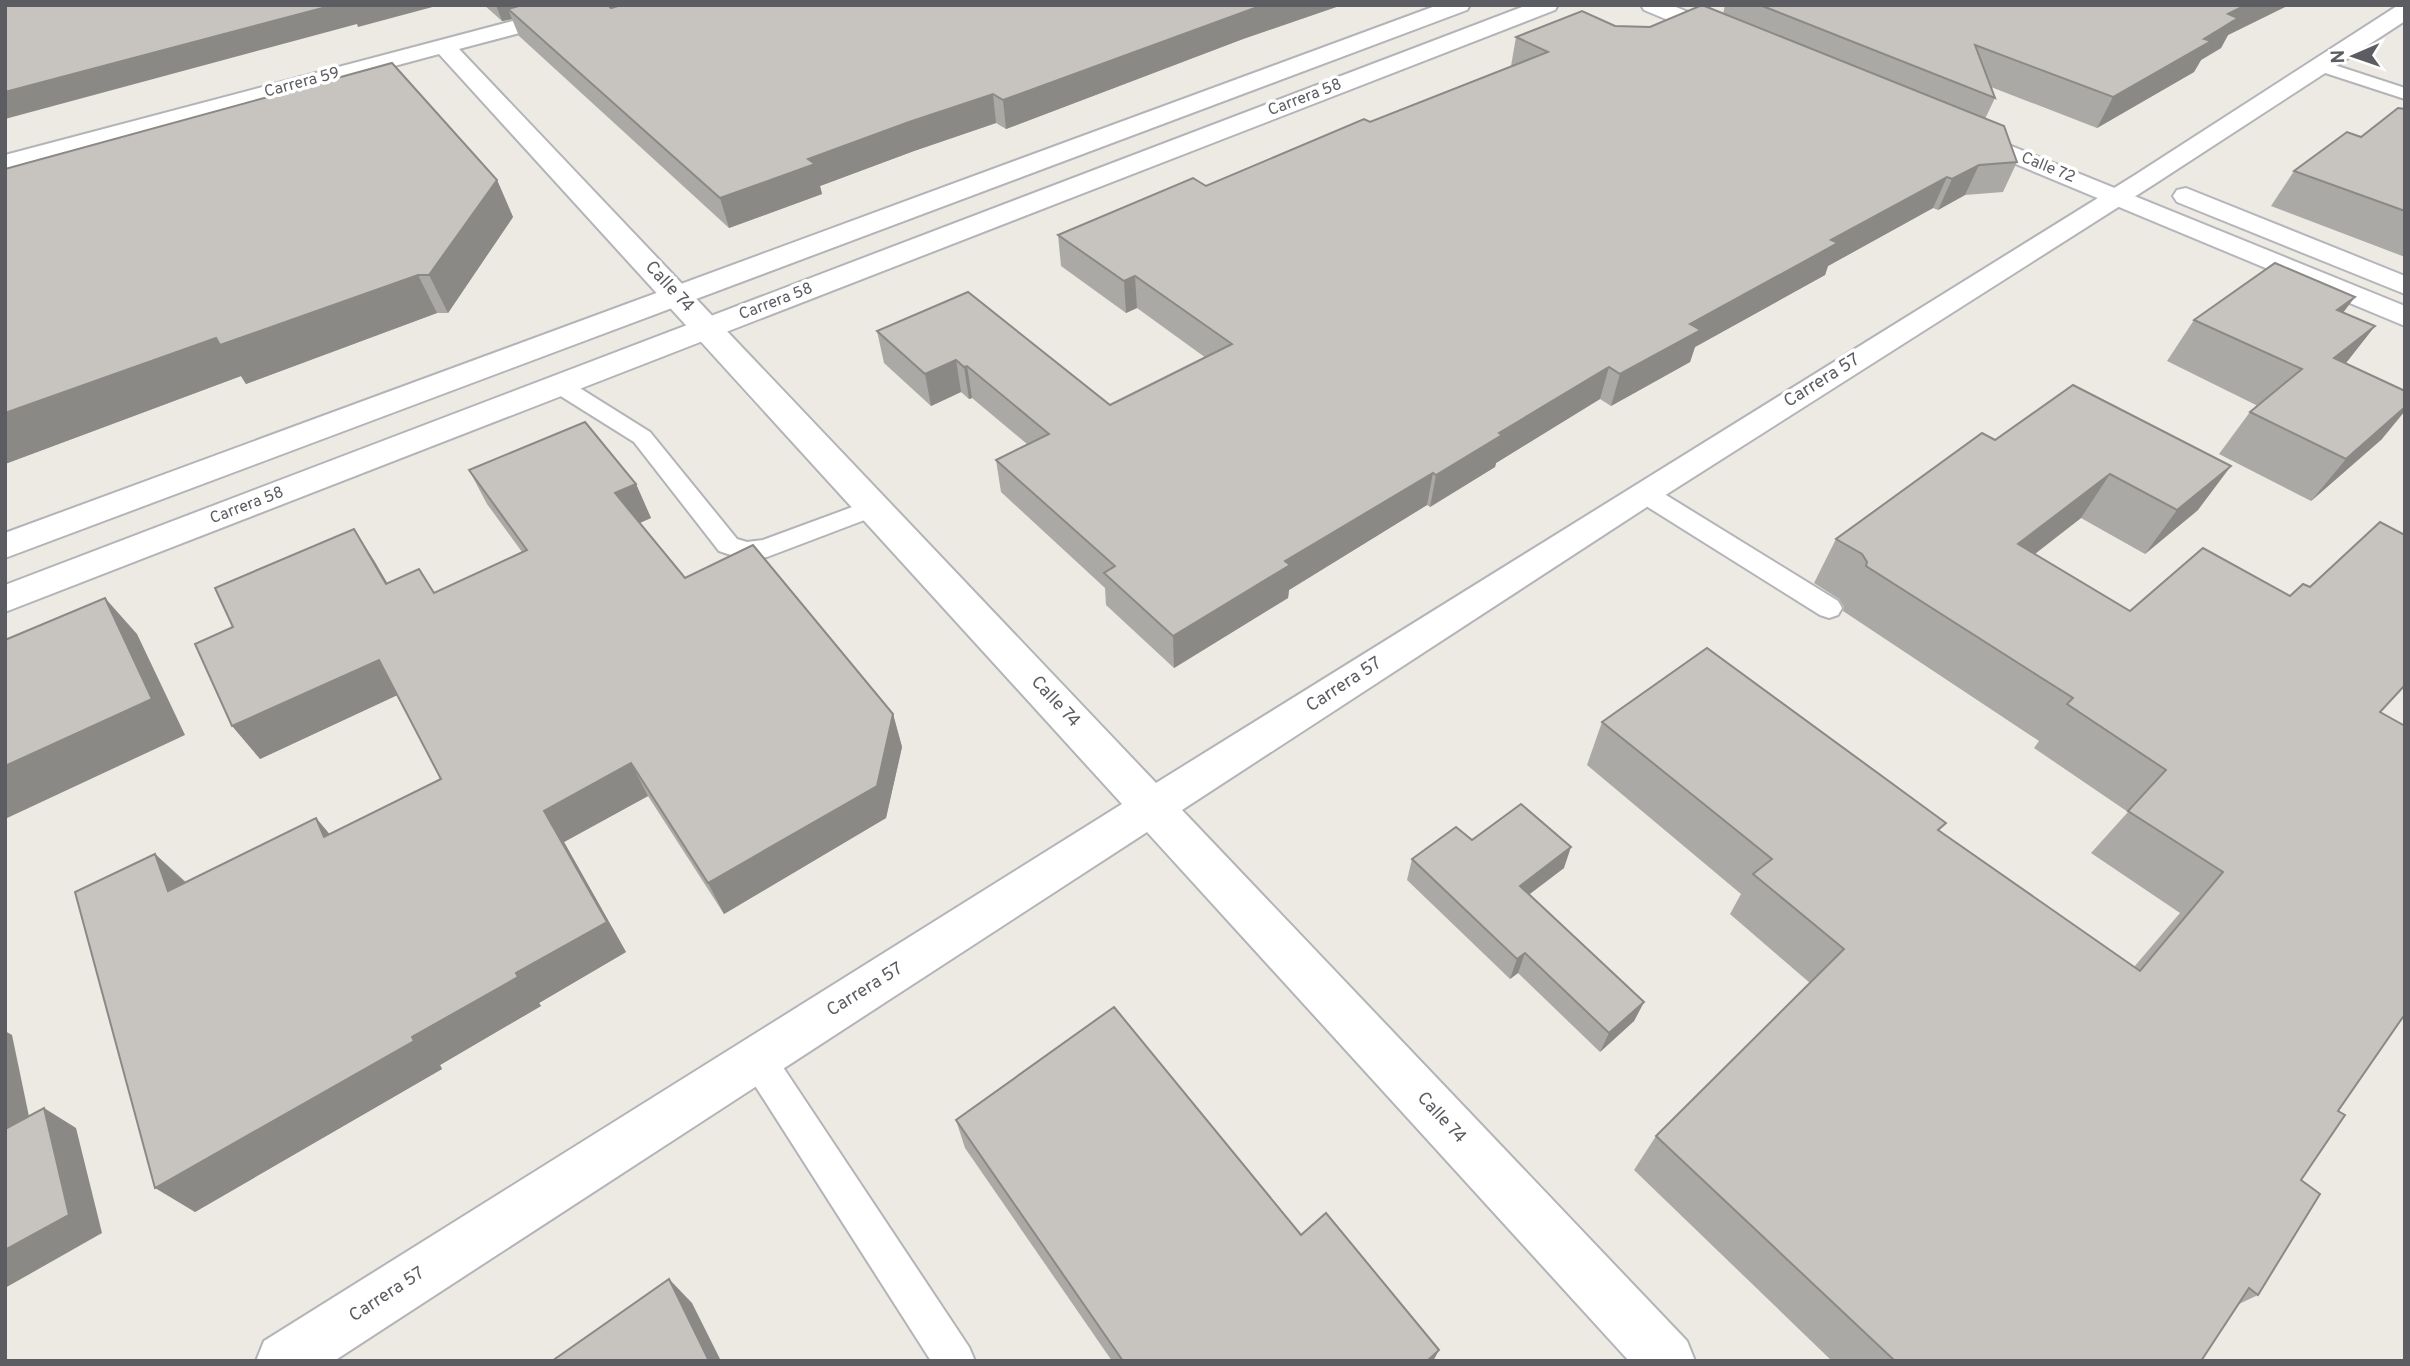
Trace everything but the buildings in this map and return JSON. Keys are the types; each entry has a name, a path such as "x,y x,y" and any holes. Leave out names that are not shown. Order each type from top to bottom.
{"street":[{"name":"Carrera 59","path":"5,163 598,5"},
{"name":"Carrera 58","path":"5,546 1459,5"},
{"name":"Carrera 58","path":"5,599 1547,5"},
{"path":"1652,5 1743,31 1708,5"},
{"name":"Carrera 57","path":"284,1361 1644,494 2128,182 2405,11"},
{"name":"Calle 74","path":"443,45 1667,1361"},
{"path":"1172,112 1209,135"},
{"name":"Calle 72","path":"1945,126 2128,182 2405,286"},
{"name":"Calle 72","path":"2128,182 2405,317"}],"lane":[{"path":"2319,65 2405,94"},
{"path":"559,385 642,437 728,545 746,551 767,548 874,507"},
{"path":"1644,494 1829,608"},
{"path":"757,1058 955,1361"}]}
